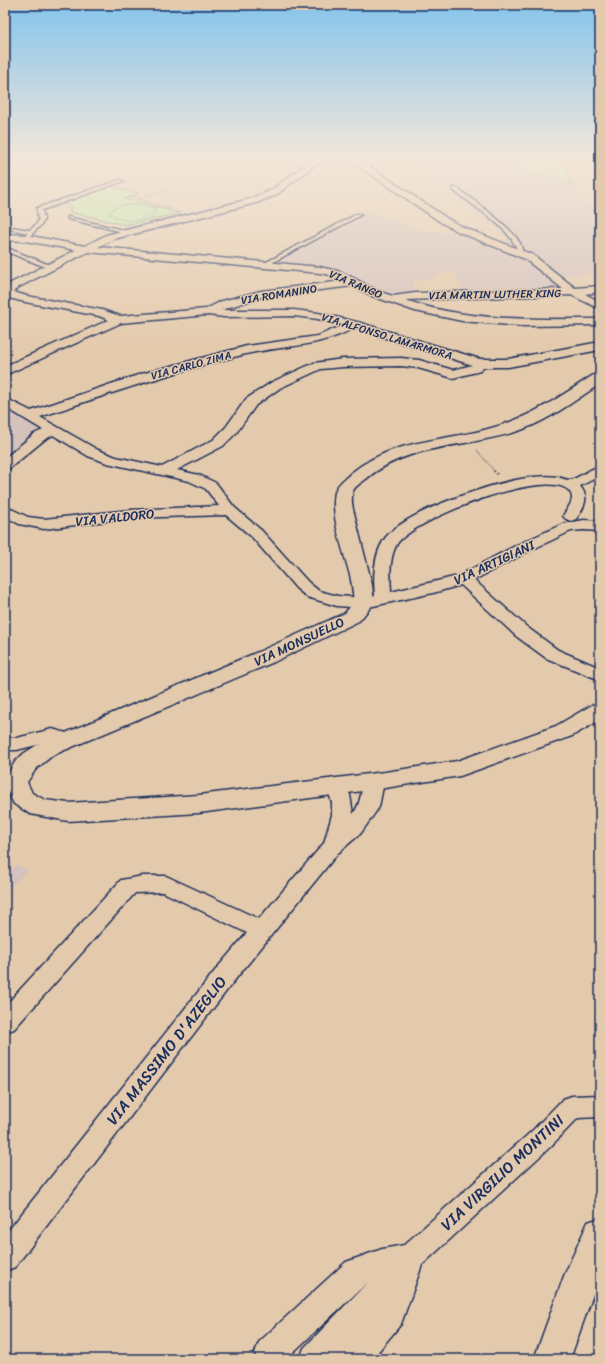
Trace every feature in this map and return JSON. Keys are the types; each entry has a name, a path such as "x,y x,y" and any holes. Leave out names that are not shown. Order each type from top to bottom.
{"main road":[{"path":"374,601 362,586 343,506 344,490 363,469 381,459 413,448 493,434 518,425 539,415 600,377"},
{"name":"VIA MONSUELLO","path":"374,601 352,617 266,657 45,750 12,774 23,798 39,808 68,812 199,804 374,782 460,768 564,731 600,710"},
{"path":"552,1359 582,1276 600,1234"}],"street":[{"path":"50,267 110,237 173,222"},
{"path":"446,222 485,240 517,251 529,257 573,292 600,306"},
{"name":"VIA RANGO","path":"5,237 28,235 86,249 262,266 320,270 338,274 352,283 419,309 462,318 491,322 600,322"},
{"name":"VIA ALFONSO LAMARMORA","path":"50,267 15,285 8,290 8,294 25,299 102,313 119,320 208,312 224,314 310,315 353,324 479,363 508,363 600,346"},
{"name":"VIA ROMANINO","path":"208,312 224,304 263,294 352,283"},
{"name":"VIA MARTIN LUTHER KING","path":"390,299 415,296 573,292 600,289"},
{"path":"5,371 119,320"},
{"name":"VIA CARLO ZIMA","path":"30,416 145,377 247,350 320,339 337,333 353,324"},
{"path":"164,471 218,443 230,430 250,402 276,384 318,366 343,363 407,363 419,364 453,374 476,368 479,363"},
{"name":"VIA ARTIGIANI","path":"5,402 93,453 112,460 194,478 211,486 229,510 258,534 302,585 313,594 337,601 374,601 469,577 568,527 584,525 600,526"},
{"path":"5,465 38,436 52,430"},
{"path":"374,601 381,585 382,573 392,541 417,521 446,507 504,487 528,482 546,481 572,485 600,470"},
{"path":"571,516 579,500 578,492 572,485"},
{"name":"VIA VALDORO","path":"5,510 24,521 44,524 130,514 229,510"},
{"path":"469,577 522,632 552,654 600,676"},
{"path":"5,744 18,744 52,736 70,740"},
{"name":"VIA MASSIMO D'AZEGLIO","path":"5,1257 197,1010 331,848 354,828 369,807 374,782"},
{"name":"VIA MASSIMO D'AZEGLIO","path":"331,848 344,819 343,804 337,786"},
{"path":"5,1022 129,886 143,884 166,884 262,931"},
{"name":"VIA VIRGILIO MONTINI","path":"315,1359 411,1257 541,1139 572,1107 600,1106"},
{"path":"274,1359 270,1353 356,1272 382,1263 411,1257"},
{"name":"VIA VIRGILIO MONTINI","path":"352,1359 391,1314 411,1257"}],"lane":[{"path":"5,227 28,235 41,222"},
{"path":"85,222 127,232"},
{"path":"262,266 346,222"},
{"path":"498,222 519,244 520,249 517,251"},
{"path":"6,250 50,267"}],"path":[{"path":"468,438 503,480"}],"shaded area":[{"path":"348,222 396,222 418,230 451,232 526,257 566,290 465,293 454,271 413,282 415,294 382,293 362,284 344,273 321,268 271,263"},
{"path":"487,222 600,222 600,272 560,276 530,256 498,242 508,238"},
{"path":"5,407 44,430 5,461"},
{"path":"16,865 28,870 5,893 5,867 11,870"}],"green space":[{"path":"112,222 141,222 126,225"}]}
